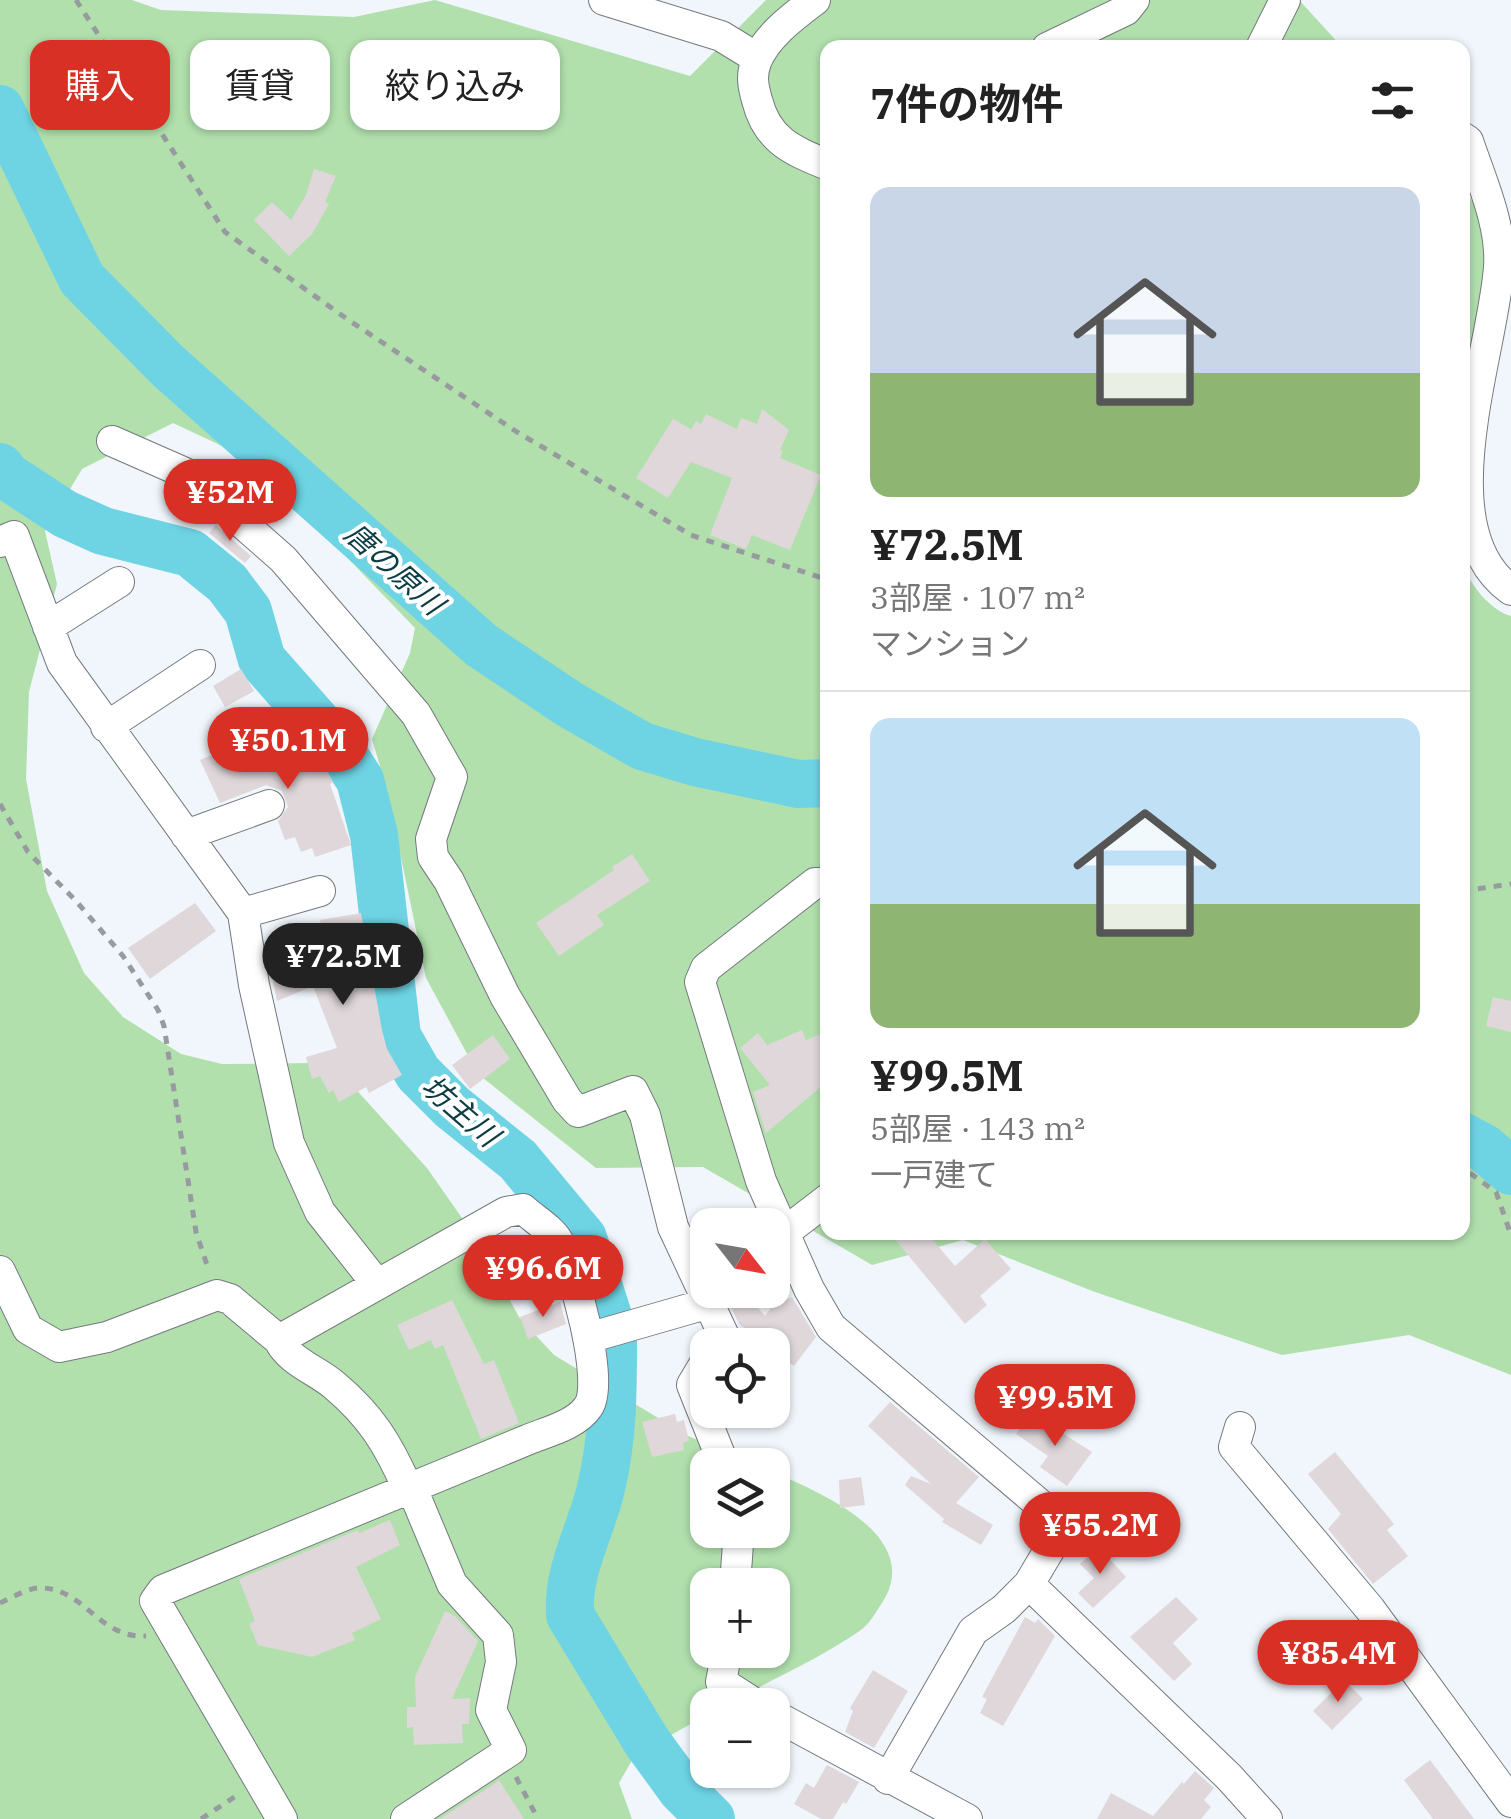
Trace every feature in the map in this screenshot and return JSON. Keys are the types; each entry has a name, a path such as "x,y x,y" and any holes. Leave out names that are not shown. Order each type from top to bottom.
{"street":[{"path":"604,0 722,36 757,58"},
{"path":"815,0 784,24 757,58 752,81 763,122 793,151 820,162"},
{"path":"1064,40 1126,10 1134,0"},
{"path":"1265,40 1285,0"},
{"path":"1470,147 1491,209 1500,264 1470,455"},
{"path":"112,440 185,473 249,526 283,559 416,714 452,778 431,839 433,857 449,880 505,996 567,1100 578,1112 633,1091 645,1116 673,1227 690,1267"},
{"path":"1470,515 1482,557 1511,590"},
{"path":"0,542 14,536 62,663 243,913 254,985 289,1143 320,1212 376,1283"},
{"path":"48,627 118,582"},
{"path":"106,727 200,665"},
{"path":"186,836 268,804"},
{"path":"774,1208 762,1181 700,982 706,968 820,883"},
{"path":"243,913 320,891"},
{"path":"790,1228 820,1204"},
{"path":"279,1340 506,1212 524,1210 557,1239 588,1338 594,1390 590,1406 574,1420 162,1590 154,1601 282,1819"},
{"path":"790,1244 809,1289 832,1326 1064,1525 1029,1584 1004,1609 972,1631 888,1779"},
{"path":"0,1271 28,1328 59,1347 106,1337 217,1296 230,1299 279,1340 293,1357 366,1414 388,1444 452,1584 498,1635 501,1662 492,1710 510,1750 406,1819"},
{"path":"588,1338 692,1308"},
{"path":"1240,1427 1234,1447 1370,1609 1511,1802"},
{"path":"1029,1584 1229,1777 1267,1819"},
{"path":"723,1668 721,1682 730,1688"},
{"path":"790,1724 968,1819"}],"path":[{"path":"76,0 226,232 346,319 518,432 691,534 820,577"},
{"path":"0,804 28,852 76,900 123,956 158,1010 164,1026 196,1232 217,1296"},
{"path":"1470,890 1511,884"},
{"path":"1470,1173 1496,1192 1511,1234"},
{"path":"0,1603 36,1588 66,1592 101,1622 128,1637 174,1635"},
{"path":"510,1750 518,1782 538,1819"},
{"path":"200,1819 258,1781"}],"green space":[{"path":"0,0 132,0 161,10 354,17 435,0 690,76 766,0 1299,0 1336,40 820,40 820,1235 790,1217 790,1208 774,1208 703,1167 596,1168 478,1074 426,978 387,790 372,739 410,653 415,628 254,461 173,423 82,469 45,531 57,584 29,692 26,779 47,891 84,973 123,1017 181,1054 222,1064 317,1063 343,1075 427,1168 476,1238 519,1317 554,1355 688,1436 717,1448 690,1448 690,1548 790,1548 790,1480 863,1521 880,1539 890,1559 891,1582 880,1606 861,1630 758,1688 690,1688 690,1724 635,1755 619,1783 632,1819 0,1819"},
{"path":"1470,198 1489,246 1470,398"},
{"path":"1470,580 1482,596 1511,616 1511,1375 1409,1335 1282,1355 1095,1292 963,1240 1470,1240"},
{"path":"829,1240 963,1240 872,1265"}],"building":[{"path":"314,169 336,176 325,202 329,204 312,234 289,256 254,220 272,202 291,220 306,195"},
{"path":"762,409 789,430 780,458 820,475 790,550 752,535 746,549 710,535 732,478 691,462 668,498 636,478 673,419 691,429 696,421 701,424 706,414 737,429 741,418 757,424"},
{"path":"216,525 251,556 245,563 209,533"},
{"path":"241,669 254,691 225,707 213,686"},
{"path":"307,732 333,782 330,784 351,845 315,857 312,848 301,852 295,837 285,840 278,821 288,807 282,791 266,785 220,803 200,760 226,749 236,770"},
{"path":"632,854 650,881 597,915 604,925 559,956 536,923"},
{"path":"195,903 216,931 150,979 128,948"},
{"path":"361,913 382,1030 387,1049 402,1075 369,1093 366,1087 339,1102 320,1076 312,1079 306,1057 337,1048 313,986 277,1001 271,972 322,952 317,926 321,926 320,920"},
{"path":"1493,997 1511,1001 1511,1032 1486,1026"},
{"path":"802,1030 806,1040 820,1034 820,1088 766,1133 753,1092 770,1085 740,1048 758,1033 767,1045"},
{"path":"493,1035 510,1059 470,1089 452,1065"},
{"path":"896,1240 933,1240 955,1266 986,1240 1011,1269 980,1296 987,1305 965,1324"},
{"path":"792,1297 816,1337 794,1366 790,1363 790,1328 744,1328 731,1308 758,1308 765,1316 771,1308 790,1308"},
{"path":"452,1300 484,1364 494,1360 519,1423 481,1439 443,1345 435,1349 431,1340 409,1350 397,1325"},
{"path":"560,1302 566,1324 528,1339 520,1317"},
{"path":"890,1402 979,1477 956,1503 993,1525 981,1545 942,1522 944,1519 905,1485 911,1476 931,1484 868,1426"},
{"path":"1031,1413 1092,1452 1067,1486 1040,1467 1048,1456 1016,1434"},
{"path":"675,1414 677,1422 684,1420 689,1441 683,1443 684,1450 652,1457 642,1422"},
{"path":"1335,1452 1394,1524 1387,1530 1408,1556 1373,1584 1328,1529 1341,1514 1308,1474"},
{"path":"861,1477 865,1505 840,1508 839,1480"},
{"path":"390,1520 400,1545 356,1567 381,1619 352,1633 355,1640 312,1657 258,1645 249,1624 255,1621 239,1579"},
{"path":"1099,1547 1126,1577 1093,1608 1078,1593 1094,1578 1080,1564"},
{"path":"1176,1597 1198,1619 1173,1643 1192,1664 1174,1681 1130,1637"},
{"path":"445,1611 455,1616 478,1641 452,1699 470,1698 469,1724 462,1724 463,1743 414,1745 413,1727 407,1728 407,1707 416,1707 415,1677"},
{"path":"1025,1617 1035,1623 1038,1619 1055,1636 1003,1726 980,1713 987,1699 982,1697"},
{"path":"873,1670 908,1691 874,1748 845,1732 853,1711 850,1708"},
{"path":"1344,1680 1363,1699 1332,1730 1313,1711"},
{"path":"1430,1760 1474,1819 1433,1819 1404,1780"},
{"path":"827,1765 859,1782 833,1819 821,1819 794,1804 806,1783 814,1788"},
{"path":"1195,1771 1214,1788 1204,1800 1211,1807 1201,1819 1097,1819 1111,1793 1153,1816"},
{"path":"499,1780 524,1819 440,1819 494,1784"}],"waterway":[{"name":"唐の原川","path":"0,109 82,279 168,366 481,645 569,704 642,746 695,762 798,784 820,783"},
{"name":"坊主川","path":"0,467 7,476 65,514 103,531 190,553 227,583 248,611 262,660 338,746 360,780 374,835 397,1036 418,1073 452,1107 518,1160 583,1238 608,1316"},
{"name":"唐の原川","path":"1470,1140 1511,1171"},
{"name":"坊主川","path":"613,1342 608,1451 597,1504 572,1582 570,1615 647,1742 682,1790 711,1819"}]}
